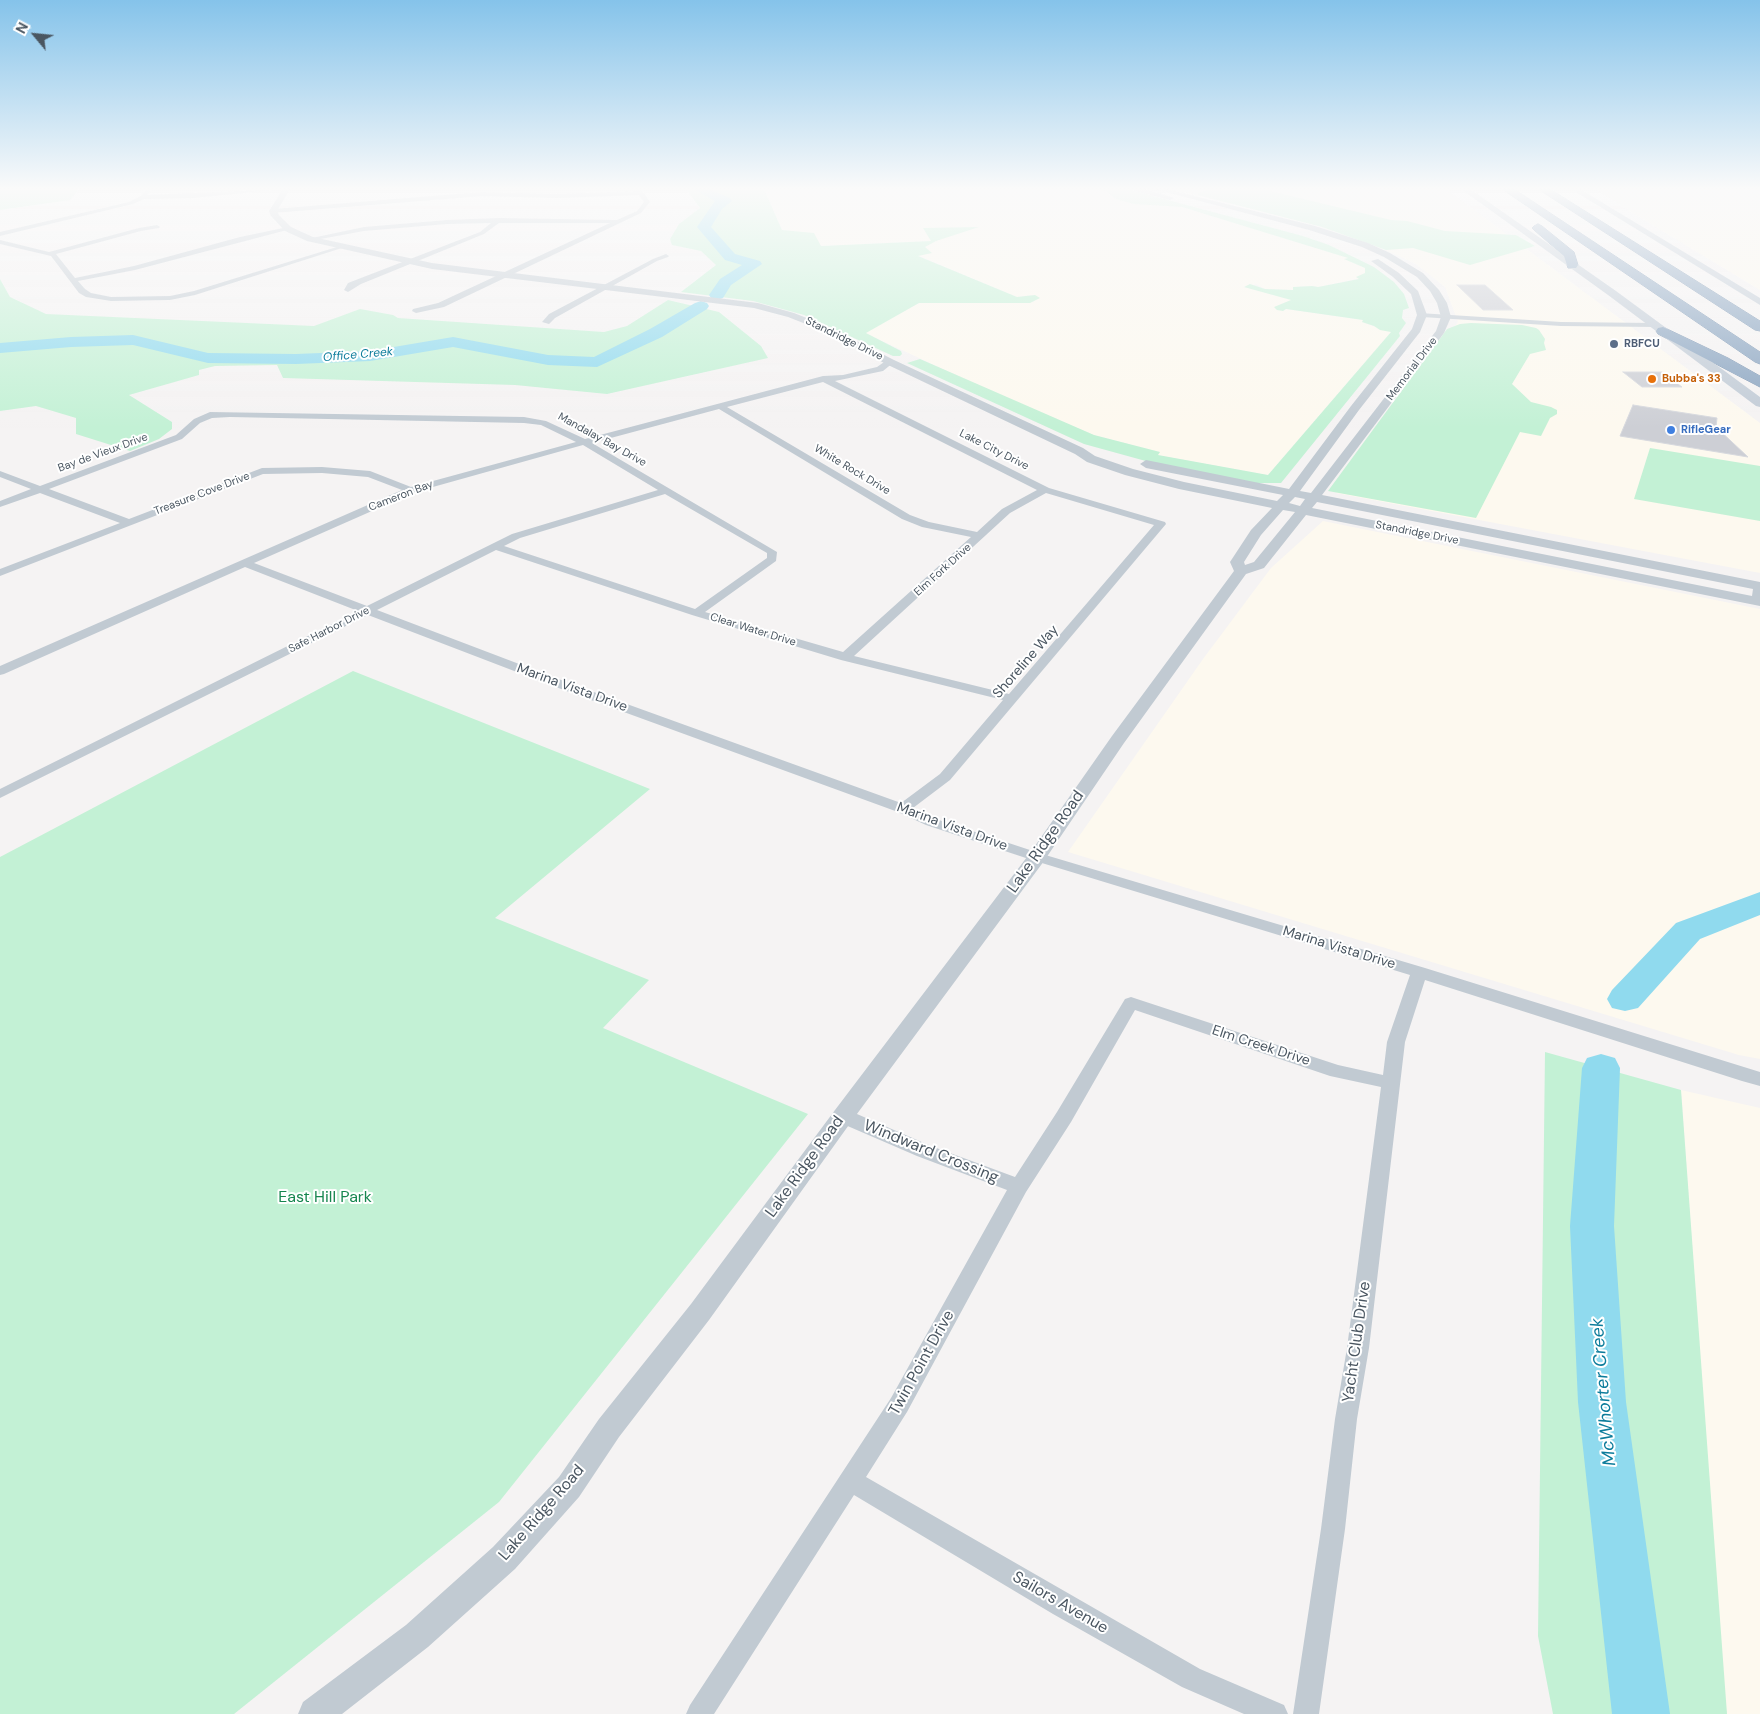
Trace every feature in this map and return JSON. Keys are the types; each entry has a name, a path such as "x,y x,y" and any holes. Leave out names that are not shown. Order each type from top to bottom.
{"highway":[{"path":"1622,269 1760,359"},
{"path":"1669,269 1760,327"},
{"path":"1659,328 1760,382"}],"main road":[{"path":"1578,269 1760,403"},
{"path":"1706,269 1760,302"}],"street":[{"path":"64,269 82,291 100,298 145,299 170,298 212,289 270,269"},
{"path":"73,280 130,269"},
{"path":"348,290 351,285 391,269"},
{"name":"Standridge Drive","path":"457,269 603,288 713,299 773,309 824,328 890,362 1079,451 1091,459 1129,472 1183,486 1302,511 1759,601"},
{"path":"416,311 441,305 520,269"},
{"path":"546,322 552,316 638,269"},
{"path":"1386,269 1415,292 1422,315 1659,328"},
{"path":"1409,269 1420,276 1434,290 1442,304 1446,317"},
{"name":"Memorial Drive","path":"1280,506 1417,330 1422,315"},
{"name":"Memorial Drive","path":"1302,511 1414,368 1441,331 1446,317"},
{"name":"Cameron Bay","path":"3,666 411,490 823,379 842,378 880,369 890,362"},
{"name":"Lake City Drive","path":"823,379 1045,490 1162,524"},
{"name":"White Rock Drive","path":"719,406 906,517 926,525 980,536"},
{"name":"Mandalay Bay Drive","path":"210,415 524,420 543,423 584,442 772,552 772,559 696,613"},
{"name":"Bay de Vieux Drive","path":"0,504 179,437 204,417 210,415"},
{"name":"Standridge Drive","path":"1079,451 1760,586"},
{"name":"Treasure Cove Drive","path":"0,573 262,471 322,470 370,474 411,490"},
{"path":"0,474 130,523"},
{"name":"Safe Harbor Drive","path":"0,794 366,610 496,548 516,536 667,490"},
{"name":"Elm Fork Drive","path":"845,658 1006,511 1045,490"},
{"name":"Lake Ridge Road","path":"1241,571 1237,562 1256,533 1280,506"},
{"name":"Lake Ridge Road","path":"315,1714 439,1617 504,1558 569,1486 609,1428 700,1312 843,1116 1037,857 1124,732 1241,571 1259,564 1302,511"},
{"name":"Shoreline Way","path":"903,810 945,777 1162,524"},
{"name":"Clear Water Drive","path":"496,548 696,613 845,658 1013,700"},
{"name":"Marina Vista Drive","path":"244,563 903,810 930,822 1037,857 1419,972 1742,1075 1760,1079"},
{"path":"1759,601 1760,586"},
{"name":"Yacht Club Drive","path":"1306,1714 1333,1530 1346,1419 1358,1348 1396,1042 1419,972"},
{"name":"Elm Creek Drive","path":"1131,1004 1336,1071 1391,1083"},
{"name":"Twin Point Drive","path":"699,1714 899,1405 1019,1187 1064,1117 1131,1004"},
{"name":"Windward Crossing","path":"843,1116 924,1151 1019,1187"},
{"name":"Sailors Avenue","path":"851,1481 1062,1605 1191,1678 1275,1714"}],"shaded area":[{"path":"950,269 1365,269 1365,273 1360,278 1318,287 1293,287 1294,290 1265,289 1256,284 1244,287 1292,300 1281,304 1283,311 1286,309 1363,320 1362,322 1364,323 1391,332 1268,475 1157,455 1159,452 1094,435 1008,399 865,333 919,303 1034,302 1031,295 1017,297"},
{"path":"1422,269 1553,269 1760,423 1760,573 1336,493 1458,322 1445,287"},
{"path":"1725,269 1760,269 1760,290"},
{"path":"1323,521 1760,609 1760,1059 1739,1055 1068,852 1203,659 1271,568"},
{"path":"1681,1090 1760,1108 1760,1714 1727,1714 1725,1704"}],"green space":[{"path":"711,269 949,269 1017,297 1035,295 1040,298 1030,303 919,303 866,333 901,351 902,354 900,356 893,356 804,315 753,301 681,292"},
{"path":"1365,269 1377,269 1394,282 1404,294 1409,308 1403,310 1402,318 1406,323 1399,333 1400,336 1281,483 1256,483 1153,463 1084,444 907,363 920,359 1094,435 1160,452 1158,455 1268,475 1391,332 1380,330 1362,322 1363,320 1286,309 1283,311 1277,310 1274,307 1291,300 1244,287 1250,284 1265,289 1293,290 1293,287 1318,287 1359,279 1356,277 1365,273"},
{"path":"0,279 10,297 46,314 314,326 360,309 393,315 398,318 604,332 627,326 668,300 719,312 761,346 768,358 607,394 515,385 283,378 277,365 215,366 199,370 199,375 129,395 172,422 172,429 159,439 130,451 76,434 76,418 36,406 0,411"},
{"path":"1460,324 1522,325 1539,330 1545,339 1546,350 1530,354 1512,384 1531,402 1557,410 1557,414 1550,418 1541,436 1520,432 1476,518 1328,491 1447,329"},
{"path":"1650,448 1760,466 1760,521 1634,499"},
{"name":"East Hill Park","path":"353,671 650,789 495,918 649,980 603,1028 808,1114 499,1502 234,1714 0,1714 0,857"},
{"path":"1545,1052 1681,1090 1727,1714 1553,1714 1538,1636"}],"building":[{"path":"1457,285 1485,285 1513,310 1483,310"},
{"name":"Bubba's 33","path":"1623,372 1662,372 1682,387 1642,387"},
{"name":"RifleGear","path":"1633,405 1717,418 1716,427 1748,457 1620,436"}],"waterway":[{"name":"Office Creek","path":"717,295 725,282 747,269"},
{"name":"Office Creek","path":"0,348 71,342 133,340 208,358 296,359 370,356 453,342 548,360 597,362 656,333 701,306"},
{"name":"McWhorter Creek","path":"1625,999 1688,931 1760,903"},
{"name":"McWhorter Creek","path":"1601,1068 1592,1226 1602,1402 1641,1714"}],"place":[{"name":"RBFCU","path":"1614,344"},
{"name":"Bubba's 33","path":"1652,379"},
{"name":"RifleGear","path":"1671,430"}]}
